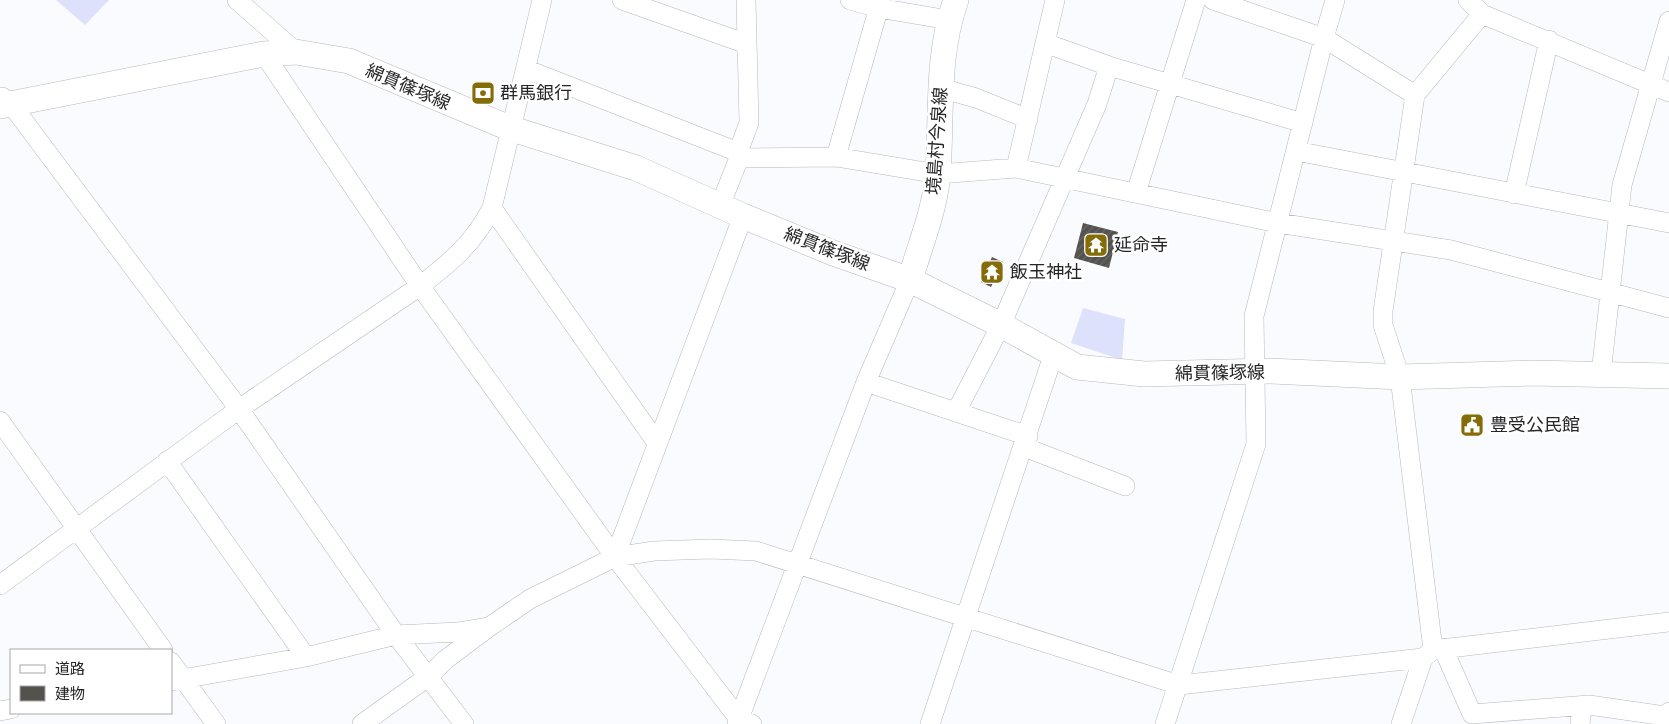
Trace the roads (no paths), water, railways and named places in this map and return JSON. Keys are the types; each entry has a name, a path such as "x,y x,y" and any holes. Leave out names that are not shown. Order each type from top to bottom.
{"main road":[{"name":"境島村今泉線","path":"910,280 932,208 938,174 940,88 944,41 952,10"},
{"name":"綿貫篠塚線","path":"4,102 264,54 296,52 349,61 510,128 636,168 743,216 833,253 910,280 1001,325 1053,356 1077,367 1135,373 1255,373 1270,371 1400,377 1532,373 1669,376"}],"street":[{"path":"237,0 296,52"},
{"path":"0,585 167,461 420,286 458,257 481,228 492,208 542,0"},
{"path":"622,0 747,44"},
{"path":"720,206 749,123 746,0"},
{"path":"850,0 952,10"},
{"path":"1016,168 1055,0"},
{"path":"1136,193 1196,0"},
{"path":"1213,0 1324,38 1415,95"},
{"path":"1166,724 1256,444 1254,316 1335,0"},
{"path":"1468,0 1482,14 1549,40 1669,92"},
{"path":"836,157 879,4"},
{"path":"1482,14 1415,95 1383,325 1400,377 1433,652 1472,714 1665,716 1669,712"},
{"path":"1600,374 1622,185 1669,22"},
{"path":"1514,194 1549,40"},
{"path":"1046,43 1109,66 1303,123"},
{"path":"264,54 420,286 615,557 742,722"},
{"path":"956,412 1001,325 1098,104 1109,66"},
{"path":"528,70 738,155 836,157 938,174 1016,168 1278,223 1394,243 1451,250 1669,308"},
{"path":"940,88 976,98 1028,119"},
{"path":"4,102 240,410 396,635 464,724"},
{"path":"1296,151 1669,223"},
{"path":"492,208 658,443"},
{"path":"615,557 743,216"},
{"path":"742,722 798,564 866,382 910,280"},
{"path":"930,724 1053,356"},
{"path":"866,382 956,412 1026,441 1125,486"},
{"path":"3,431 162,649"},
{"path":"167,461 306,657"},
{"path":"362,724 429,676 445,660 489,627 530,599 615,557 654,551 711,549 756,551 1179,685 1669,622"},
{"path":"177,679 306,657 396,635 458,632 489,627"},
{"path":"1402,724 1433,652"},
{"path":"172,665 177,679 216,724"}],"place":[{"name":"群馬銀行","path":"483,93"},
{"name":"延命寺","path":"1096,245"},
{"name":"飯玉神社","path":"992,272"},
{"name":"豊受公民館","path":"1472,425"}]}
